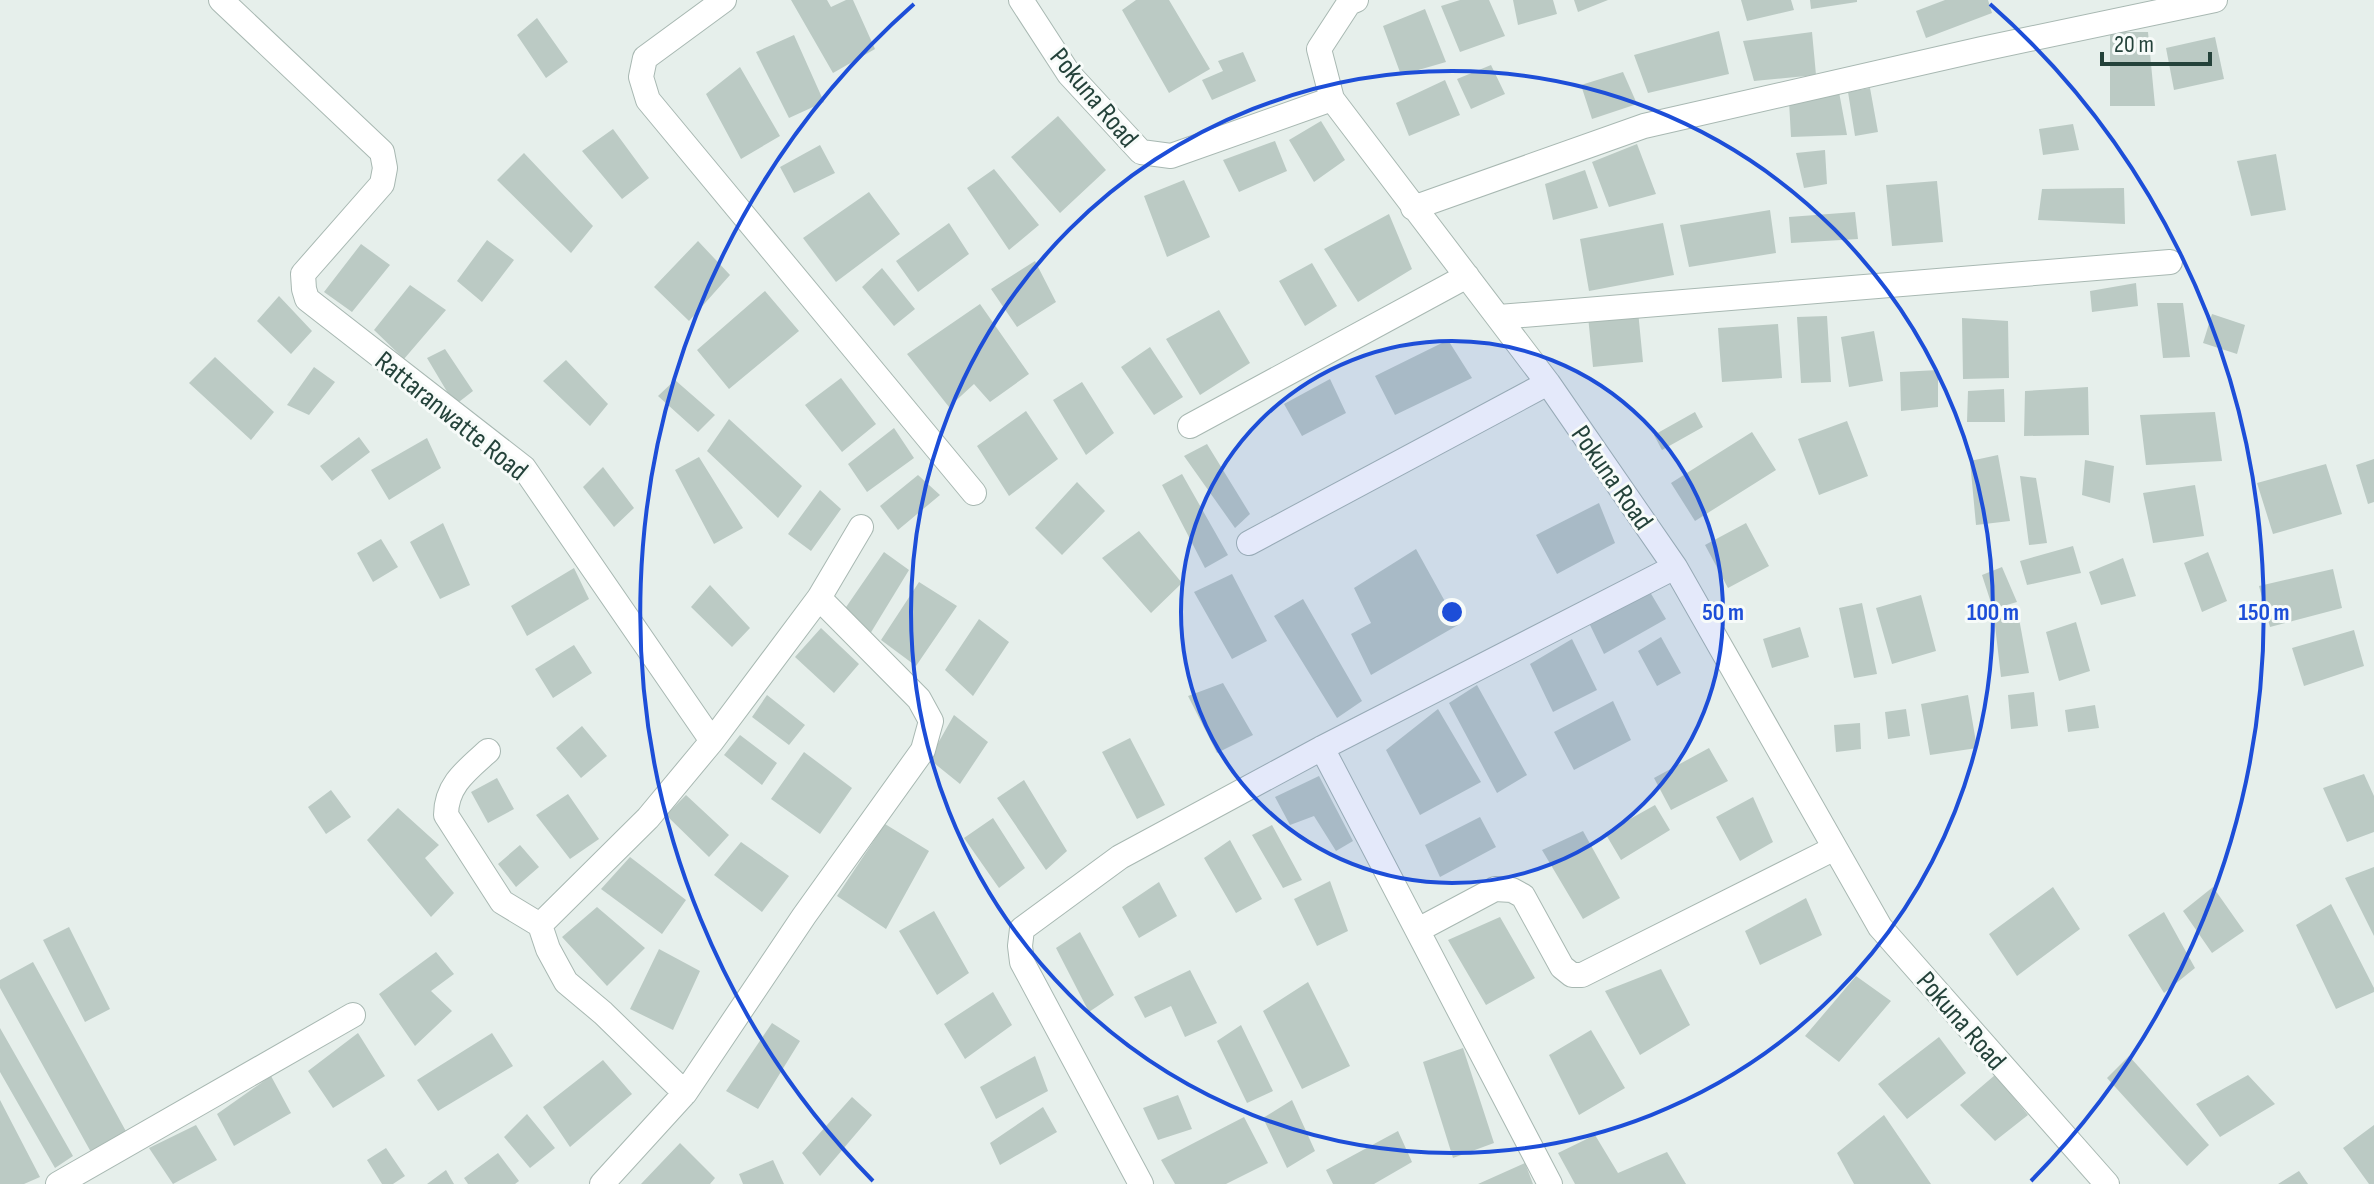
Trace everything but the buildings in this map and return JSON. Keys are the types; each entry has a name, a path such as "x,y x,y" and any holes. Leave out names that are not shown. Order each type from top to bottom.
{"street":[{"name":"Rattaranwatte Road","path":"221,0 382,152 385,168 382,184 303,274 307,299 524,468 712,741"},
{"path":"724,0 645,58 641,77 648,100 974,493"},
{"name":"Pokuna Road","path":"1021,0 1069,74 1141,152 1171,156 1332,99 1548,383 1675,567 1880,927 2107,1184"},
{"path":"1332,99 1319,49 1349,3 1356,0"},
{"path":"1413,208 1644,126 2215,0"},
{"path":"1499,317 2170,262"},
{"path":"1190,426 1467,276"},
{"path":"1249,543 1548,383"},
{"path":"540,925 648,818 712,741 819,598 861,527"},
{"path":"1141,1184 1022,962 1022,929 1120,857 1322,748 1675,567"},
{"path":"602,1184 685,1093 804,916 923,750 931,721 919,699 819,598"},
{"path":"1322,748 1550,1184"},
{"path":"488,751 458,779 446,801 446,815 502,902 540,925 548,949 566,982 603,1013 685,1093"},
{"path":"1418,930 1495,889 1512,890 1523,896 1562,967 1572,975 1582,975 1835,848"},
{"path":"58,1184 353,1015"}]}
